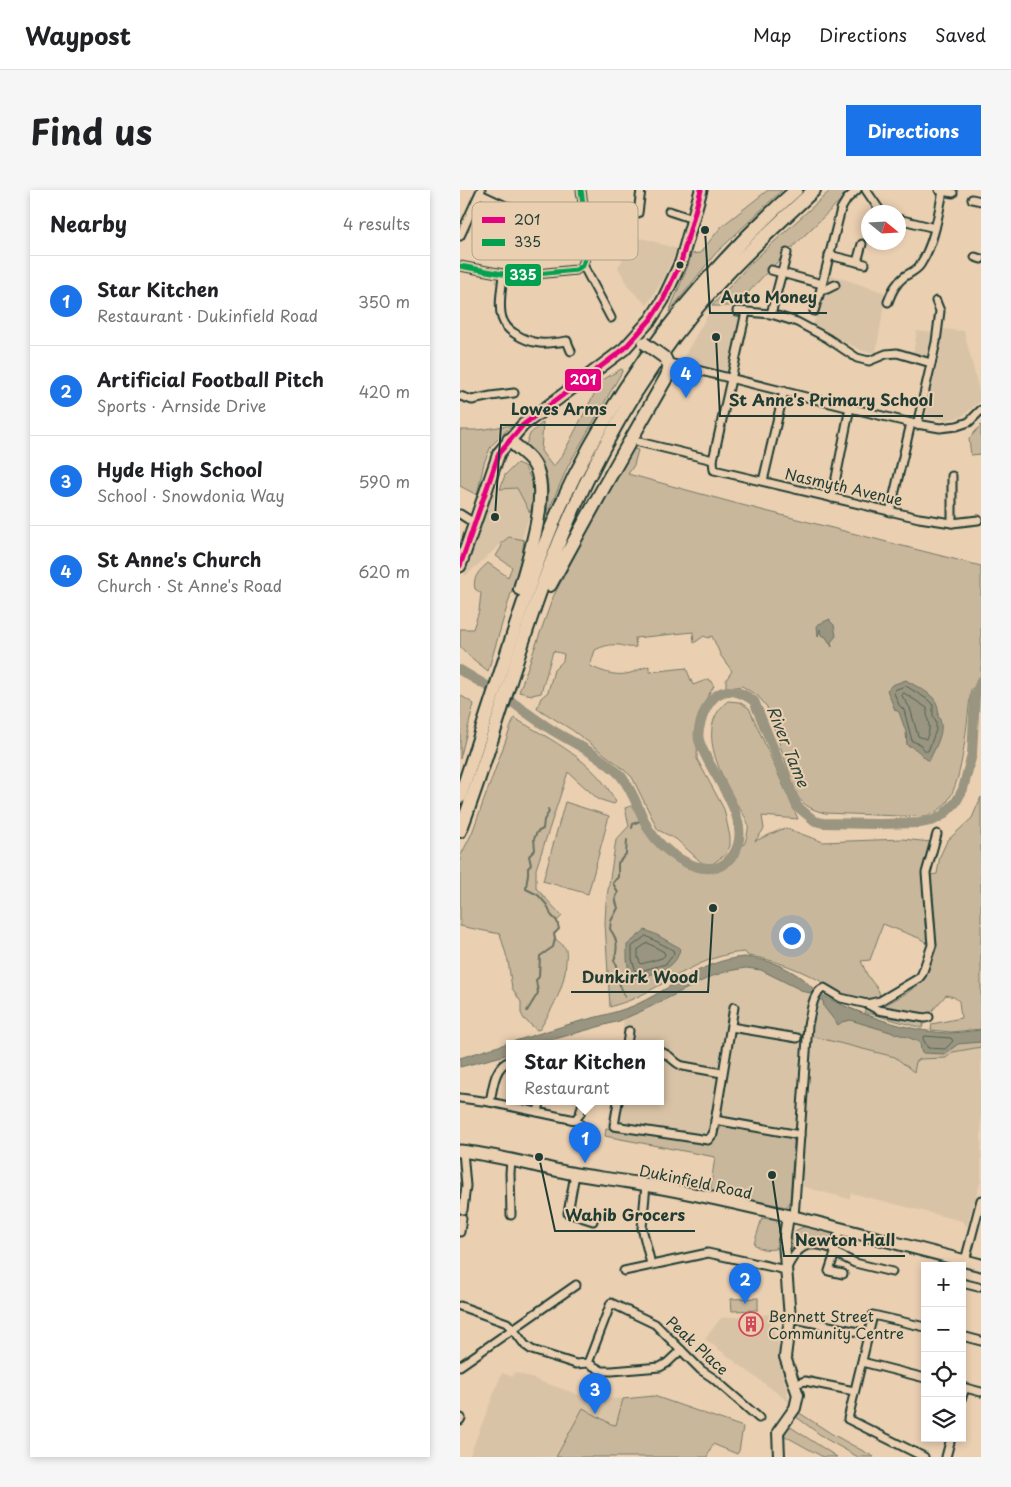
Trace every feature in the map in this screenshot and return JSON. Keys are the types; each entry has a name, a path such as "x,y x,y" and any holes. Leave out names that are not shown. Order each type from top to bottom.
{"highway":[{"path":"460,831 480,755 548,536 574,478 603,423 665,329 699,287 740,242 796,190"},
{"path":"460,797 480,755 525,615 590,474 614,429 678,330 747,252 814,190"},
{"path":"525,615 555,575 666,378"},
{"path":"509,440 533,461 538,476 540,498 538,523 525,615"}],"main road":[{"path":"460,564 499,453 509,440 523,425 624,349 640,340 673,281 681,262 702,190"},
{"path":"640,340 667,360 669,370 666,378"},
{"name":"Dukinfield Road","path":"462,1151 575,1174 646,1185 791,1217 981,1265"}],"street":[{"path":"638,213 640,190"},
{"path":"814,310 841,209 847,199 857,190"},
{"path":"866,190 876,205"},
{"path":"888,302 895,286 918,267 926,254 935,228 941,191 953,193"},
{"path":"480,192 496,202"},
{"path":"972,199 981,201"},
{"path":"460,236 472,210"},
{"path":"669,211 693,219"},
{"path":"906,221 935,228"},
{"path":"828,257 861,263 862,250"},
{"path":"771,314 787,253"},
{"path":"460,266 503,274 527,275 576,270 583,265 585,260"},
{"path":"583,265 611,318"},
{"path":"772,270 827,289 835,285"},
{"path":"503,274 502,318 510,330 525,341 545,344 567,341 571,351"},
{"path":"890,512 931,363 940,311 936,301"},
{"path":"737,311 771,314 797,322 827,338 857,358 869,361 886,354 897,353 931,363"},
{"path":"639,442 713,460 746,312"},
{"path":"667,360 914,424 940,428 957,426 969,422 981,410"},
{"path":"763,481 784,391"},
{"path":"460,396 472,400 514,393"},
{"path":"832,498 850,407"},
{"name":"Nasmyth Avenue","path":"713,460 714,470 890,512 952,522 978,520"},
{"path":"952,476 952,522"},
{"path":"460,514 474,523"},
{"path":"867,1004 880,1001 919,978 922,974 932,945 926,873 938,834"},
{"path":"779,1457 779,1429 795,1408 798,1395 785,1357 790,1318 784,1242 791,1217 800,1135 808,1025 814,1000 820,990 824,988 841,998 867,1004 878,1010 925,1018 930,1017"},
{"path":"618,1105 614,1126 708,1140 713,1134 734,1007"},
{"path":"731,1027 797,1038"},
{"path":"627,1040 628,1030"},
{"path":"664,1053 670,1055 679,1065 722,1073"},
{"path":"490,1102 495,1077 501,1067 506,1064"},
{"path":"460,1098 490,1102 575,1120 580,1124 578,1142"},
{"path":"538,1112 540,1105"},
{"path":"575,1120 580,1114 582,1105"},
{"path":"715,1120 800,1135"},
{"path":"462,1151 466,1186 463,1210"},
{"path":"511,1160 511,1215"},
{"path":"575,1174 568,1213 593,1221"},
{"path":"646,1185 642,1228 651,1264"},
{"path":"965,1261 979,1216 981,1200"},
{"path":"460,1232 462,1218"},
{"path":"838,1236 829,1271 843,1274"},
{"path":"786,1270 795,1252 805,1246 820,1244 855,1263 892,1272"},
{"path":"624,1270 708,1253 786,1270"},
{"path":"966,1284 978,1287"},
{"path":"460,1366 576,1285"},
{"name":"Peak Place","path":"588,1363 611,1303 656,1324 701,1370 759,1418"},
{"path":"460,1306 507,1323 525,1345 532,1350 576,1364 588,1363 602,1371 612,1372 660,1367 681,1350"},
{"path":"921,1326 873,1315 848,1419 924,1457"},
{"path":"790,1318 868,1334"},
{"path":"966,1337 981,1341"},
{"path":"862,1362 921,1377"},
{"path":"795,1384 805,1381 854,1391"},
{"path":"966,1388 981,1392"},
{"path":"946,1457 950,1442"}],"shaded area":[{"path":"768,190 782,190 715,254 669,312 691,254 700,253 722,226"},
{"path":"831,190 851,190 767,272 736,306 712,306 752,262"},
{"path":"638,238 646,239 677,249 664,278 647,305 629,288 618,267 622,261 638,260"},
{"path":"828,274 886,293 876,353 863,351 813,326"},
{"path":"709,313 744,314 729,371 682,360"},
{"path":"942,329 964,331 981,399 961,417 946,420 926,417 936,367 929,357 913,353 917,331 934,333"},
{"path":"621,369 623,370 568,466 547,514 548,492 545,471 538,458 525,447 530,434 543,422 541,451 553,467 562,456 601,381"},
{"path":"512,425 491,446 484,463 477,495 460,486 460,430 478,430"},
{"path":"981,425 981,454 971,455 969,439"},
{"path":"631,448 638,450 634,465 628,474 981,566 981,681 980,684 971,689 961,764 953,792 943,807 925,817 825,813 806,805 797,796 767,707 758,696 742,686 726,689 726,680 732,671 721,656 712,636 708,638 704,636 694,643 693,632 635,638 636,647 613,645 595,650 590,666 607,673 632,673 649,666 650,672 686,668 693,685 709,679 714,686 705,701 698,721 697,759 724,809 730,846 725,855 712,864 702,863 676,839 658,830 632,777 572,730 537,708 541,698 548,692 554,670 563,661 564,654 553,651 541,693 532,695 519,692 553,597"},
{"path":"517,463 524,466 533,484 534,499 530,513 517,488 500,489 505,475"},
{"path":"517,488 530,513 522,539 509,537 464,577 494,489"},
{"path":"509,537 524,540 522,556 488,671 460,646 460,629 473,629 479,611 481,593 475,589 474,585 477,574 482,568 488,563 508,577 512,567 496,556 502,546 500,544"},
{"path":"460,695 474,704 460,759"},
{"path":"728,701 739,702 749,708 798,819 762,816 764,829 755,841 785,828 823,842 902,839 931,842 922,872 925,925 929,944 919,938 883,924 870,960 861,961 867,975 879,993 880,1001 868,1004 878,1009 915,987 923,980 929,969 935,943 935,915 931,875 937,874 940,856 947,841 972,818 981,797 981,1029 951,1032 931,1030 932,1024 961,1018 959,1001 954,997 946,995 925,1019 922,1028 864,1012 867,1005 841,998 824,988 824,983 815,978 777,962 748,956 745,952 730,954 702,963 635,998 610,1007 605,923 606,903 616,840 629,826 625,808 637,804 655,838 676,857 693,866 711,868 719,866 745,843 748,824 718,765 712,737 713,724 718,712"},
{"path":"514,718 557,743 585,763 597,775 616,802 614,804 598,799 568,772 536,869 536,888 562,916 557,921 559,929 554,935 566,950 565,971 554,1005 540,1029 537,1030 524,1019 521,1013 521,1002 512,988 508,961 500,934 460,926 460,857 472,833"},
{"path":"565,802 609,816 588,894 543,881"},
{"path":"759,964 824,998 927,1038 981,1036 981,1180 967,1226 962,1221 851,1193 849,1199 797,1185 800,1135 715,1120 708,1140 607,1125 611,1105 664,1105 664,1040 622,1040 624,1014 720,967"},
{"path":"817,994 927,1038 981,1036 981,1047 953,1052 946,1058 920,1059 916,1062 914,1072 895,1057 807,1035"},
{"path":"723,1126 793,1138 790,1202 786,1207 710,1191 715,1157 605,1136 606,1128 704,1143 716,1138 720,1128"},
{"path":"762,1218 770,1219 779,1224 780,1232 775,1249 764,1249 754,1244"},
{"path":"809,1226 837,1235 834,1240 814,1238 794,1248 791,1247 791,1238 794,1232"},
{"path":"758,1298 758,1310 732,1311 731,1299"},
{"path":"771,1314 771,1325 778,1342 789,1402 705,1339 721,1318"},
{"path":"514,1372 585,1397 622,1399 654,1396 743,1427 739,1451 737,1454 713,1444 707,1457 469,1457 502,1373 513,1377"},
{"path":"654,1396 743,1427 737,1454 713,1444 707,1457 556,1457 583,1408 616,1425 623,1399"},
{"path":"798,1412 832,1434 874,1457 858,1457 826,1439 795,1416"},
{"path":"789,1426 837,1457 823,1457 785,1436 784,1432"}],"water":[{"path":"830,619 834,625 836,636 831,642 832,647 826,637 821,635 820,629 818,637 817,625"},
{"path":"906,680 929,694 938,709 941,733 929,761 917,750 907,745 906,732 899,712 895,710 887,690 892,685"},
{"path":"645,930 680,948 678,956 674,962 661,971 630,980 627,945"},
{"path":"744,957 768,961 797,975 817,992 835,1002 899,1025 931,1032 946,1033 981,1030 981,1042 958,1044 945,1054 923,1053 920,1042 907,1037 850,1020 838,1025 824,1007 823,1001 811,993 805,992 761,970 746,968 710,977 619,1021 551,1040 518,1040 633,1006 700,970 729,959"},
{"path":"506,1044 506,1055 460,1067 460,1058"}],"waterway":[{"name":"River Tame","path":"460,670 499,693 545,726 588,751 614,769 626,782 649,830 655,838 679,859 698,867 708,868 718,867 726,862 733,855 739,841 739,827 735,812 704,753 698,737 706,708 716,696 722,692 737,692 754,701 797,806 815,821 823,823 920,823 934,820 943,815 956,802 963,789 972,754 975,696 981,681"},
{"path":"527,1011 538,993 536,980 539,977 540,956 553,947 554,934 559,929 557,921 551,915 547,905 538,895 526,889 528,868 531,865 529,856 535,850 534,839 537,832 543,829 544,820 549,812 548,809"},
{"path":"632,828 633,824 644,819"},
{"path":"625,997 619,981 617,965 614,961 617,948 616,941 610,929 611,921 618,908 616,902 618,893 613,883 618,877 618,863 626,854 627,840"}],"transit line":[{"name":"335","path":"581,190 583,202"},
{"name":"201","path":"460,566 499,453 523,425 624,349 651,319 663,300 681,262 701,190"},
{"name":"335","path":"460,266 503,274 527,275 576,270 583,265 585,260"}],"place":[{"name":"Auto Money","path":"705,230"},
{"name":"St Anne's Primary School","path":"716,337"},
{"name":"St Anne's Church","path":"686,398"},
{"name":"Lowes Arms","path":"495,517"},
{"name":"Dunkirk Wood","path":"713,908"},
{"name":"Wahib Grocers","path":"539,1157"},
{"name":"Star Kitchen","path":"585,1163"},
{"name":"Newton Hall","path":"772,1175"},
{"name":"Artificial Football Pitch","path":"745,1304"},
{"name":"Bennett Street Community Centre","path":"751,1324"},
{"name":"Hyde High School","path":"595,1414"}]}
